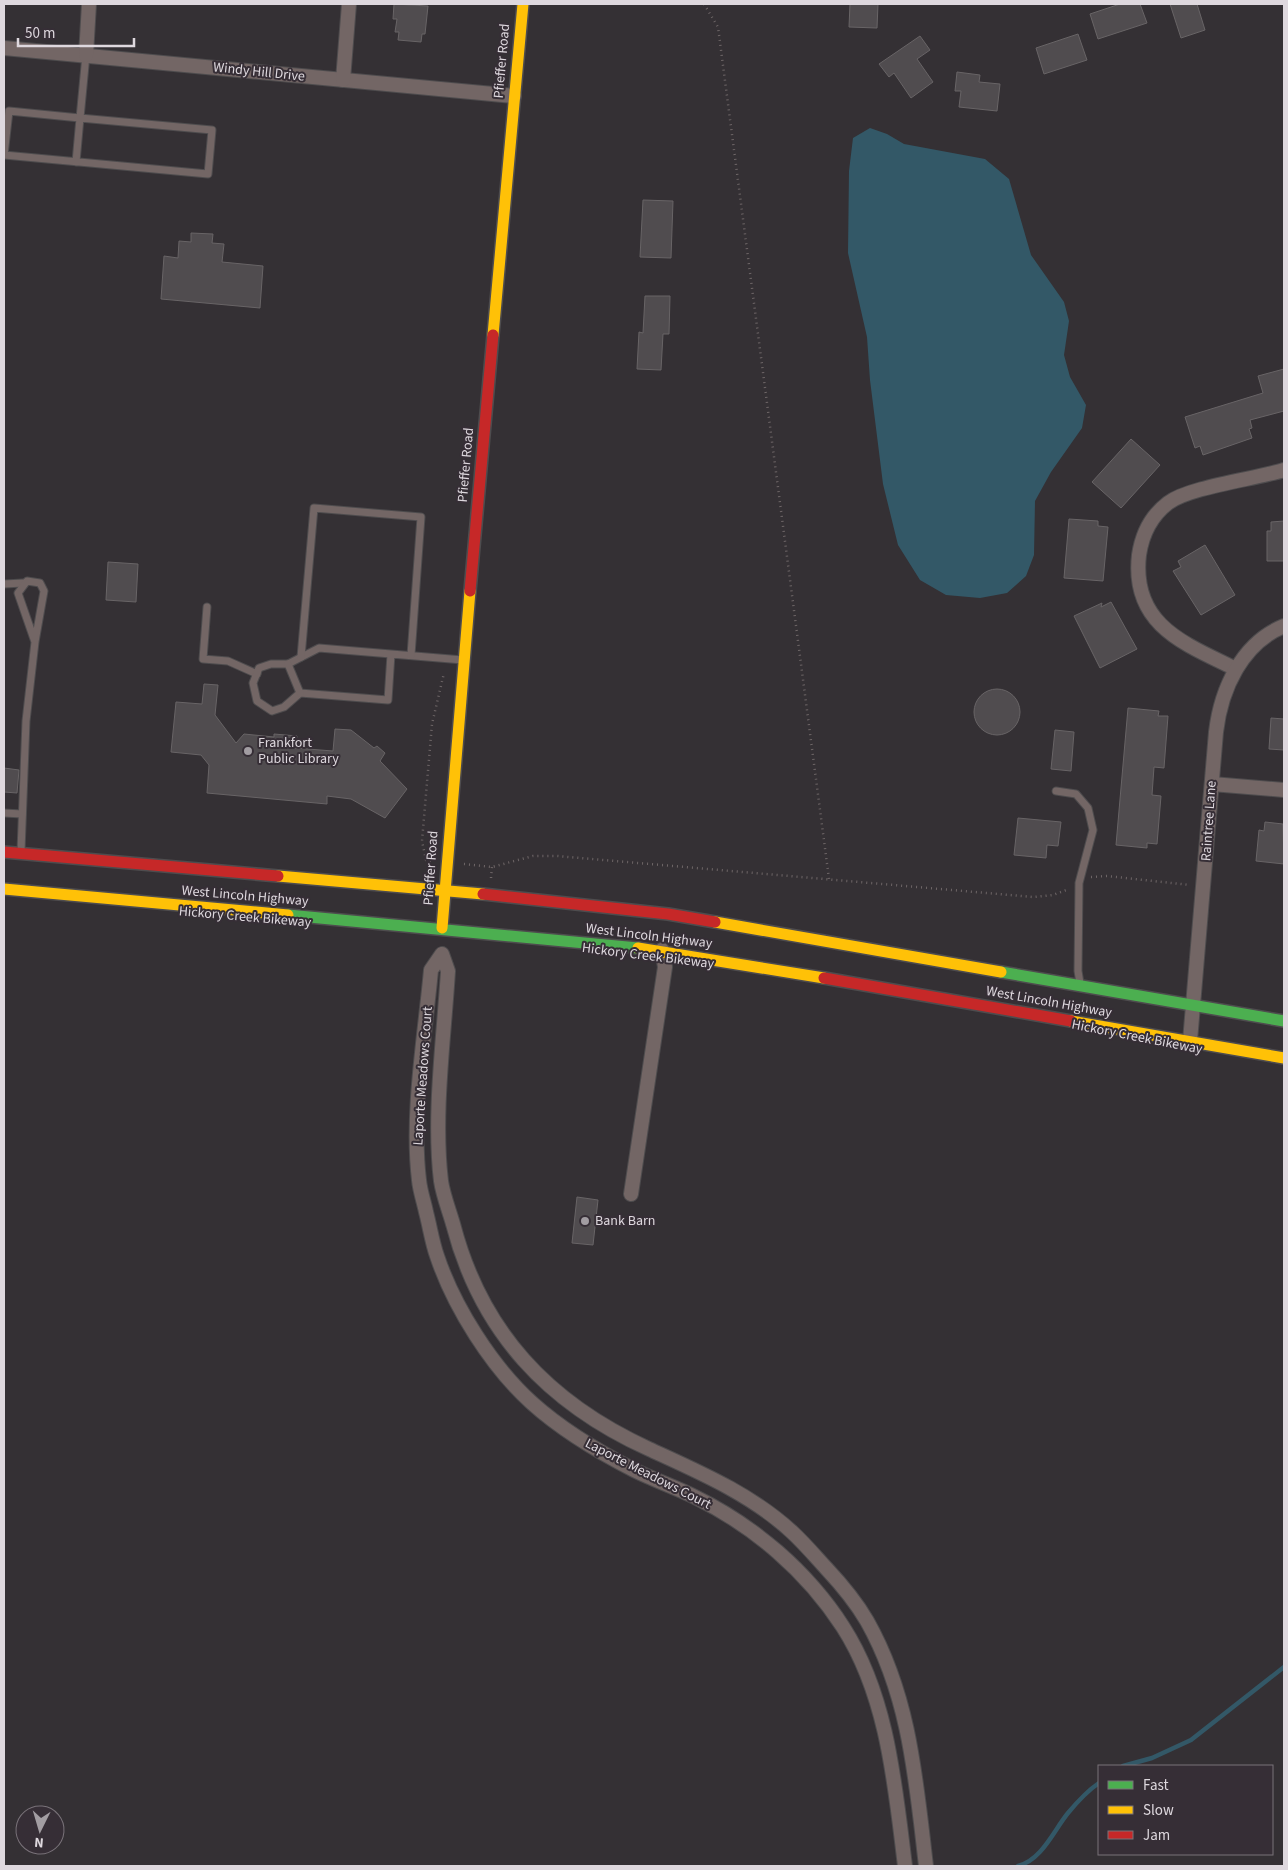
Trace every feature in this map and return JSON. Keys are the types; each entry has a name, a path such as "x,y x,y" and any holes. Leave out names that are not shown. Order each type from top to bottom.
{"main road":[{"name":"Pfieffer Road","path":"442,928 463,660 523,4"},
{"name":"West Lincoln Highway","path":"4,852 668,914 1284,1021"},
{"name":"West Lincoln Highway","path":"4,889 442,928 662,950 1284,1058"}],"street":[{"path":"86,55 89,4"},
{"path":"343,80 349,4"},
{"name":"Windy Hill Drive","path":"4,48 514,96"},
{"path":"1236,669 1185,644 1150,615 1142,590 1138,564 1141,539 1151,522 1167,504 1186,494 1284,470"},
{"name":"Raintree Lane","path":"1190,1042 1218,720 1226,690 1236,669 1248,654 1284,626"},
{"path":"1212,784 1284,790"},
{"name":"Laporte Meadows Court","path":"442,928 442,954 448,971 439,1118 441,1182 457,1241 473,1284 503,1334 534,1372 572,1406 614,1433 704,1474 741,1494 792,1531 840,1583 866,1619 891,1672 906,1719 913,1753 926,1866"},
{"path":"631,1194 665,967 662,950"},
{"name":"Laporte Meadows Court","path":"442,954 431,970 417,1123 419,1181 436,1254 448,1284 473,1331 530,1402 568,1432 604,1455 696,1497 745,1526 774,1548 811,1586 843,1627 866,1673 883,1724 905,1866"}],"lane":[{"path":"76,162 86,55"},
{"path":"9,112 80,118 212,130 208,174 4,156 9,112"},
{"path":"300,657 314,508 422,517 411,655"},
{"path":"4,584 24,583 27,581 40,583 44,591 35,642 26,721 21,854"},
{"path":"24,583 18,593 35,642"},
{"path":"207,607 203,659 228,661 257,674"},
{"path":"391,654 388,700 300,693 284,707 272,711 257,701 253,683 259,668 271,664 288,664 319,648 411,655 463,660"},
{"path":"288,664 300,693"},
{"path":"1056,791 1076,794 1088,808 1093,830 1079,883 1078,971 1080,986"},
{"path":"4,814 22,814"}],"path":[{"path":"704,4 718,27 829,879"},
{"path":"426,860 422,841 432,724 448,659"},
{"path":"492,867 533,856 556,856 1033,897 1054,895 1095,876 1204,886"}],"water":[{"path":"870,128 887,134 904,144 985,159 1009,179 1031,255 1064,302 1069,321 1064,355 1070,377 1086,405 1082,428 1051,472 1035,501 1034,555 1026,576 1007,593 980,598 946,595 920,580 898,545 883,484 870,380 867,337 848,253 849,171 853,138"}],"building":[{"path":"394,4 428,6 425,34 422,34 421,42 398,40 399,32 395,32 397,19 393,19"},
{"path":"850,4 878,4 877,28 849,27"},
{"path":"1120,4 1140,4 1147,23 1098,39 1090,14"},
{"path":"1170,4 1197,4 1205,30 1181,38"},
{"path":"1078,34 1087,60 1044,74 1036,48"},
{"path":"920,36 930,50 917,59 933,82 911,98 894,73 889,77 879,64"},
{"path":"957,72 980,75 979,82 1000,84 997,111 959,107 961,91 955,91"},
{"path":"643,200 673,201 671,258 640,257"},
{"path":"191,233 213,234 212,243 224,244 222,262 263,266 260,308 161,299 164,256 178,258 179,241 191,242"},
{"path":"645,296 670,296 669,334 663,334 661,370 637,369 639,332 643,333"},
{"path":"1284,369 1284,411 1250,420 1252,428 1249,429 1252,438 1203,455 1200,446 1195,448 1185,417 1263,393 1258,376"},
{"path":"1131,439 1160,465 1121,508 1092,482"},
{"path":"1069,519 1098,521 1098,526 1108,527 1103,581 1064,578"},
{"path":"1284,521 1284,561 1267,561 1267,531 1271,531 1271,522"},
{"path":"1205,545 1235,595 1201,615 1173,571 1181,567 1178,561"},
{"path":"108,562 138,564 136,602 106,600"},
{"path":"1111,602 1137,649 1100,668 1074,616 1102,603 1101,607"},
{"name":"Frankfort Public Library","path":"204,684 218,685 215,715 236,743 244,734 274,737 274,734 297,736 295,748 333,751 335,729 351,730 374,748 377,746 385,753 380,761 407,789 385,818 351,799 327,796 327,804 207,793 209,765 201,755 171,752 176,702 202,704"},
{"path":"1002,689 1006,690 1016,699 1019,703 1019,721 1010,731 1002,735 992,735 984,731 975,721 974,707 978,699 988,690"},
{"path":"1128,708 1159,711 1158,716 1168,716 1164,768 1154,767 1152,795 1161,796 1157,844 1147,843 1147,848 1116,845"},
{"path":"1271,718 1284,719 1284,750 1269,749"},
{"path":"1055,730 1074,732 1071,771 1051,769"},
{"path":"4,768 19,770 17,793 4,792"},
{"path":"1018,818 1061,822 1058,846 1047,845 1046,858 1014,855"},
{"path":"1265,822 1283,824 1284,864 1256,861 1259,830 1264,831"},
{"name":"Bank Barn","path":"577,1197 598,1200 593,1245 572,1243"}],"waterway":[{"path":"1127,1765 1152,1758 1191,1740 1284,1667"},
{"path":"1018,1866 1034,1858 1041,1851 1072,1809 1098,1784"}],"traffic: fast":[{"path":"288,915 638,948"},
{"path":"1001,972 1284,1021"}],"traffic: slow":[{"path":"493,335 523,4"},
{"path":"442,928 470,591"},
{"path":"278,876 483,894"},
{"path":"4,889 288,915"},
{"path":"715,922 1001,972"},
{"path":"638,948 824,978"},
{"path":"1071,1021 1284,1058"}],"traffic: jam":[{"path":"470,591 493,335"},
{"path":"4,852 278,876"},
{"path":"483,894 668,914 715,922"},
{"path":"824,978 1071,1021"}],"place":[{"name":"Frankfort Public Library","path":"248,751"},
{"name":"Bank Barn","path":"585,1221"}]}
